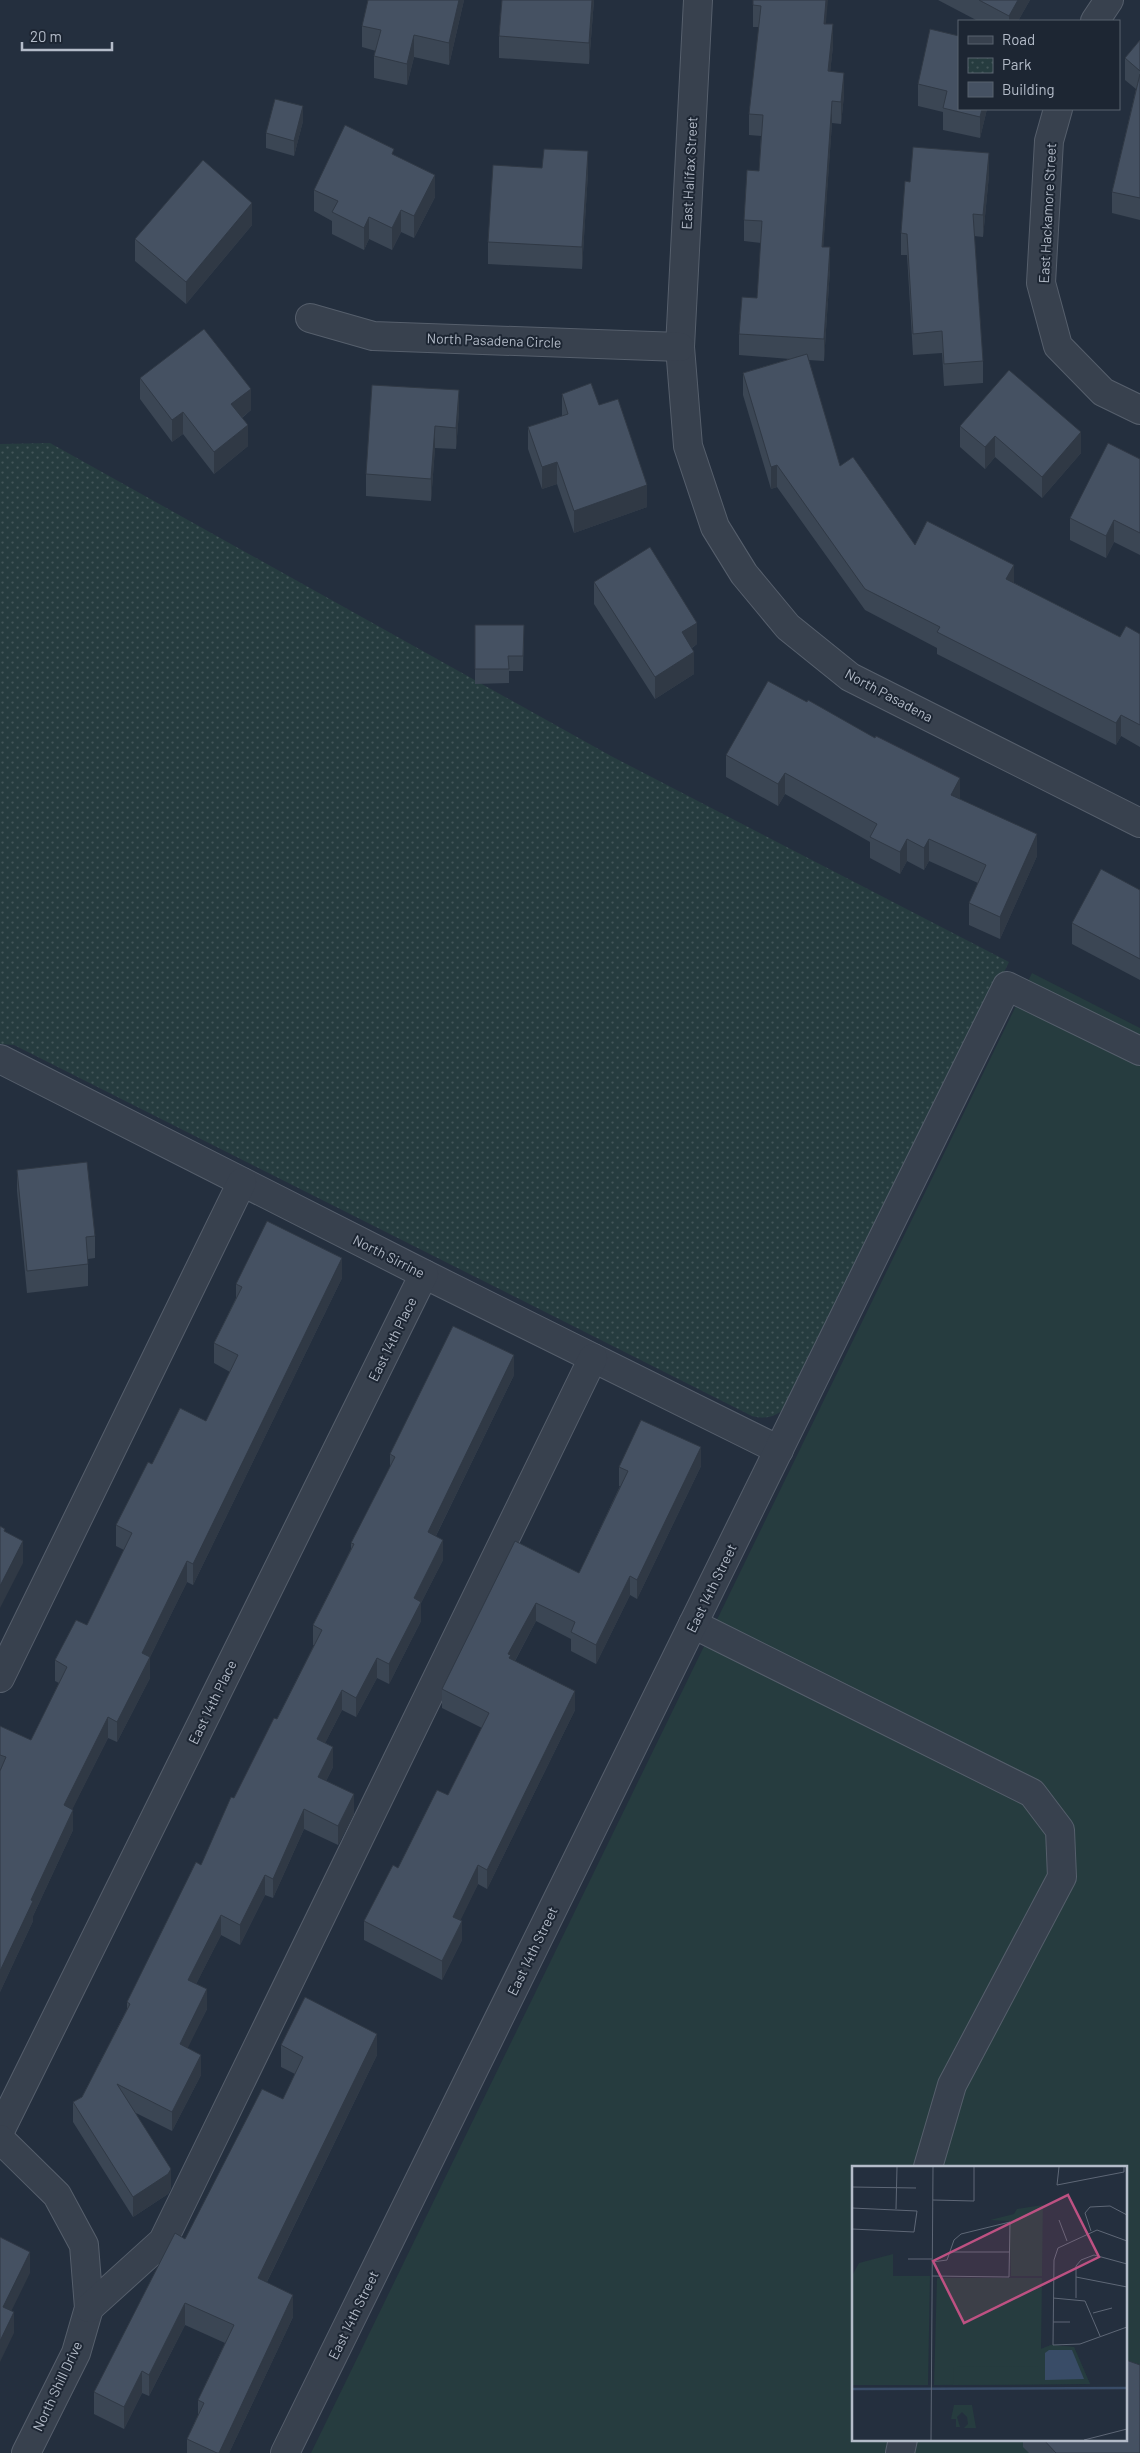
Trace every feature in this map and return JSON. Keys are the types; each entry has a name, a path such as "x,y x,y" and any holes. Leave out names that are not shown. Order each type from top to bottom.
{"street":[{"name":"East Halifax Street","path":"680,346 698,0"},
{"path":"1096,20 1109,0"},
{"name":"East Hackamore Street","path":"1058,110 1049,141 1041,283 1058,346 1103,392 1140,410"},
{"name":"North Pasadena Circle","path":"310,318 372,336 680,346"},
{"name":"North Pasadena","path":"680,346 688,446 715,527 744,574 788,627 850,677 1140,823"},
{"name":"East 14th Street","path":"285,2453 1007,986 1140,1051"},
{"name":"North Sirrine","path":"0,1059 424,1274 779,1450"},
{"path":"0,1678 242,1182"},
{"name":"East 14th Place","path":"0,2130 424,1274"},
{"path":"89,2308 163,2241 593,1358"},
{"path":"693,1624 1032,1793 1060,1830 1062,1877 952,2085 928,2166"},
{"name":"North Shill Drive","path":"0,2139 56,2195 84,2245 89,2308 76,2353 26,2453"},
{"path":"900,2453 903,2440"}],"green space":[{"path":"50,443 611,756 1009,962 789,1405 785,1409 768,1417 752,1416 14,1045 0,1044 0,444"},
{"path":"1032,973 1140,1028 1140,2453 311,2453"}],"building":[{"path":"368,0 459,0 449,43 414,35 407,64 374,56 381,30 362,26"},
{"path":"502,0 592,0 589,43 499,36"},
{"path":"753,0 826,0 824,24 833,24 828,71 844,73 841,102 832,101 822,247 830,247 824,339 739,334 742,297 757,298 762,221 744,220 747,170 759,171 763,115 749,114 761,6 753,5"},
{"path":"979,0 1018,0 1009,16"},
{"path":"930,29 958,36 958,110 982,110 980,117 943,108 947,91 918,84"},
{"path":"1140,40 1140,71 1125,58"},
{"path":"1140,74 1140,198 1112,192"},
{"path":"275,99 303,106 294,141 266,133"},
{"path":"345,125 394,149 392,154 435,175 414,216 401,210 392,228 369,217 364,228 332,212 338,201 314,190"},
{"path":"913,147 989,153 983,215 973,214 983,361 944,364 942,331 913,334 907,234 901,233 905,181 910,182"},
{"path":"544,149 588,151 582,247 488,242 493,165 542,168"},
{"path":"203,160 252,203 186,282 135,239"},
{"path":"204,329 251,389 231,404 248,425 214,452 183,412 172,420 140,378"},
{"path":"807,354 840,466 853,457 915,545 927,521 1014,565 1006,579 1120,637 1126,626 1140,634 1140,725 1121,715 1116,723 937,632 940,627 865,589 777,465 771,467 743,373"},
{"path":"1009,370 1081,432 1042,477 995,436 985,447 960,426"},
{"path":"591,383 599,405 618,399 647,485 574,511 557,462 542,467 528,427 568,414 562,394"},
{"path":"372,385 459,390 456,428 435,426 431,479 366,474"},
{"path":"1108,443 1140,459 1140,533 1114,520 1106,536 1070,518"},
{"path":"650,547 697,623 682,632 694,652 655,677 594,582"},
{"path":"475,625 524,625 523,656 508,656 509,669 475,669"},
{"path":"768,681 807,702 808,700 875,738 876,736 960,778 951,795 1037,834 1000,917 969,903 986,865 929,839 924,848 907,839 900,852 870,837 877,824 785,773 778,784 726,755"},
{"path":"1101,869 1140,890 1140,959 1072,923"},
{"path":"87,1162 95,1236 86,1237 88,1264 27,1271 17,1170"},
{"path":"267,1221 342,1258 193,1564 187,1561 142,1653 150,1657 117,1722 108,1717 64,1805 73,1810 0,1971 0,1771 6,1757 0,1755 0,1726 31,1740 67,1667 55,1660 76,1620 87,1625 132,1533 116,1525 148,1462 152,1464 180,1408 206,1421 238,1355 214,1343 242,1287 236,1284"},
{"path":"453,1326 514,1355 428,1532 443,1540 414,1598 421,1602 389,1664 377,1658 356,1698 342,1690 317,1739 333,1747 318,1777 354,1794 338,1826 304,1809 273,1879 265,1875 240,1925 221,1915 188,1980 207,1989 180,2044 201,2055 172,2112 117,2084 171,2169 168,2174 133,2197 73,2102 82,2097 130,2004 127,2002 196,1862 201,1865 231,1797 234,1798 274,1718 277,1719 322,1630 313,1625 354,1544 351,1543 395,1457 390,1454"},
{"path":"641,1420 701,1447 637,1580 630,1576 596,1645 571,1632 575,1622 536,1603 508,1654 511,1655 509,1658 575,1691 487,1870 478,1865 453,1917 462,1921 442,1961 364,1921 393,1865 398,1868 437,1790 448,1795 489,1713 442,1689 515,1541 579,1573 628,1471 619,1467"},
{"path":"0,1526 5,1529 4,1531 23,1541 0,1586"},
{"path":"305,1997 377,2034 258,2278 293,2295 219,2453 217,2453 187,2439 204,2403 198,2400 234,2325 185,2303 149,2375 142,2371 124,2407 94,2392 175,2233 185,2239 262,2089 283,2099 303,2057 281,2045"},
{"path":"0,2237 30,2252 3,2307 14,2312 0,2341"},
{"path":"1128,2361 1140,2365 1140,2453 1056,2453 1044,2440 1128,2440"}]}
